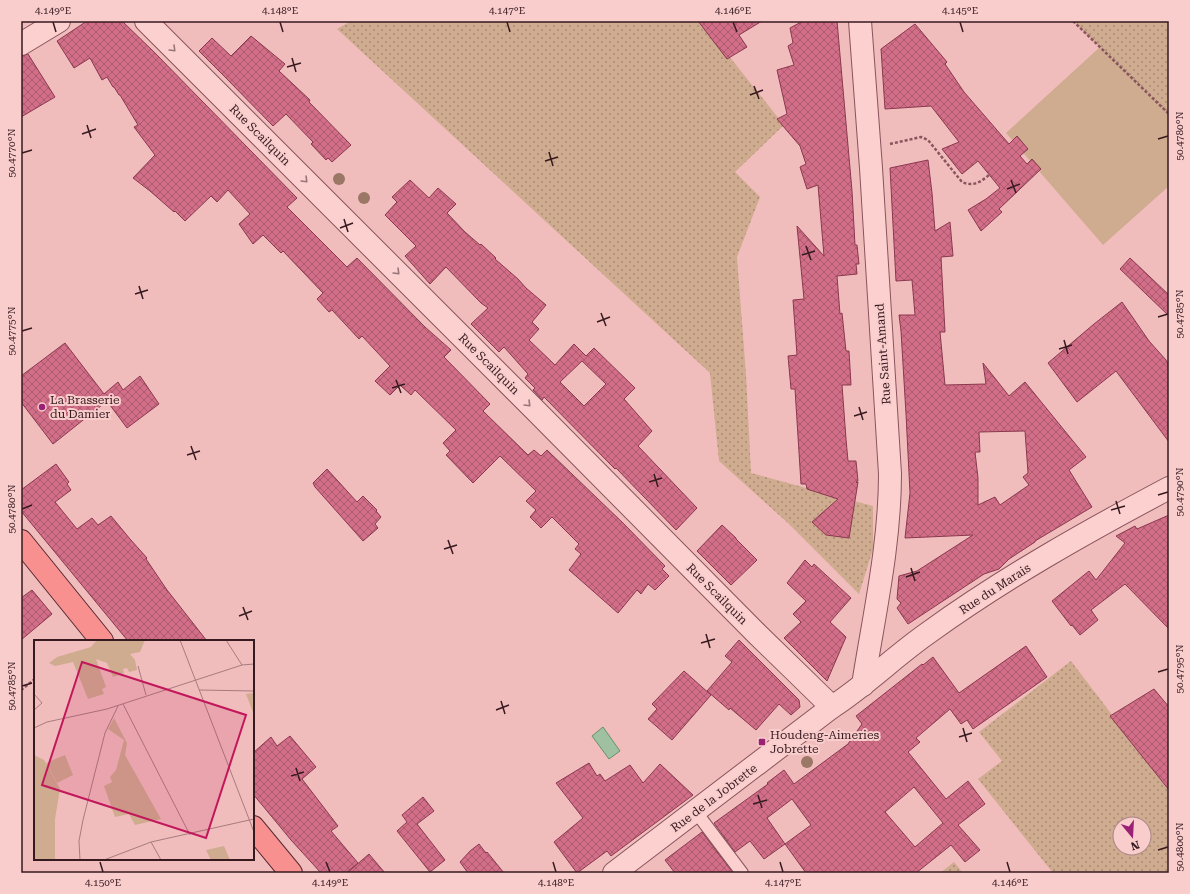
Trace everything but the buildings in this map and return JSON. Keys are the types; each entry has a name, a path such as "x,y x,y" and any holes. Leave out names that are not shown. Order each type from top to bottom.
{"main road":[{"path":"21,541 101,640"},
{"path":"254,828 291,873"}],"street":[{"path":"21,44 59,21"},
{"name":"Rue Scailquin","path":"146,21 757,634 832,707"},
{"name":"Rue Saint-Amand","path":"860,21 870,148 890,466 889,521 882,575 863,685"},
{"name":"Rue du Marais","path":"832,707 863,685 927,633 1001,583 1093,528 1169,488"},
{"name":"Rue de la Jobrette","path":"614,873 832,707"}],"lane":[{"path":"696,812 742,873"}],"path":[{"path":"1073,21 1169,114"},
{"path":"870,148 921,137 928,140 962,182 975,184 981,182 989,175"},
{"path":"21,690 34,680"}],"shaded area":[{"path":"351,21 701,21 784,125 735,172 760,197 737,257 746,375 751,473 873,506 873,549 859,594 789,524 719,461 710,373 337,29"},
{"path":"1073,21 1169,21 1169,114"},
{"path":"1100,47 1169,114 1169,186 1103,245 1006,133"},
{"path":"1071,661 1164,783 1169,780 1169,873 1053,873 978,779 1002,761 979,732"},
{"path":"603,727 620,751 609,759 592,736"},
{"path":"954,862 963,873 940,873"}],"place":[{"name":"La Brasserie du Damier","path":"42,407"},
{"name":"Houdeng-Aimeries Jobrette","path":"762,742"}]}
